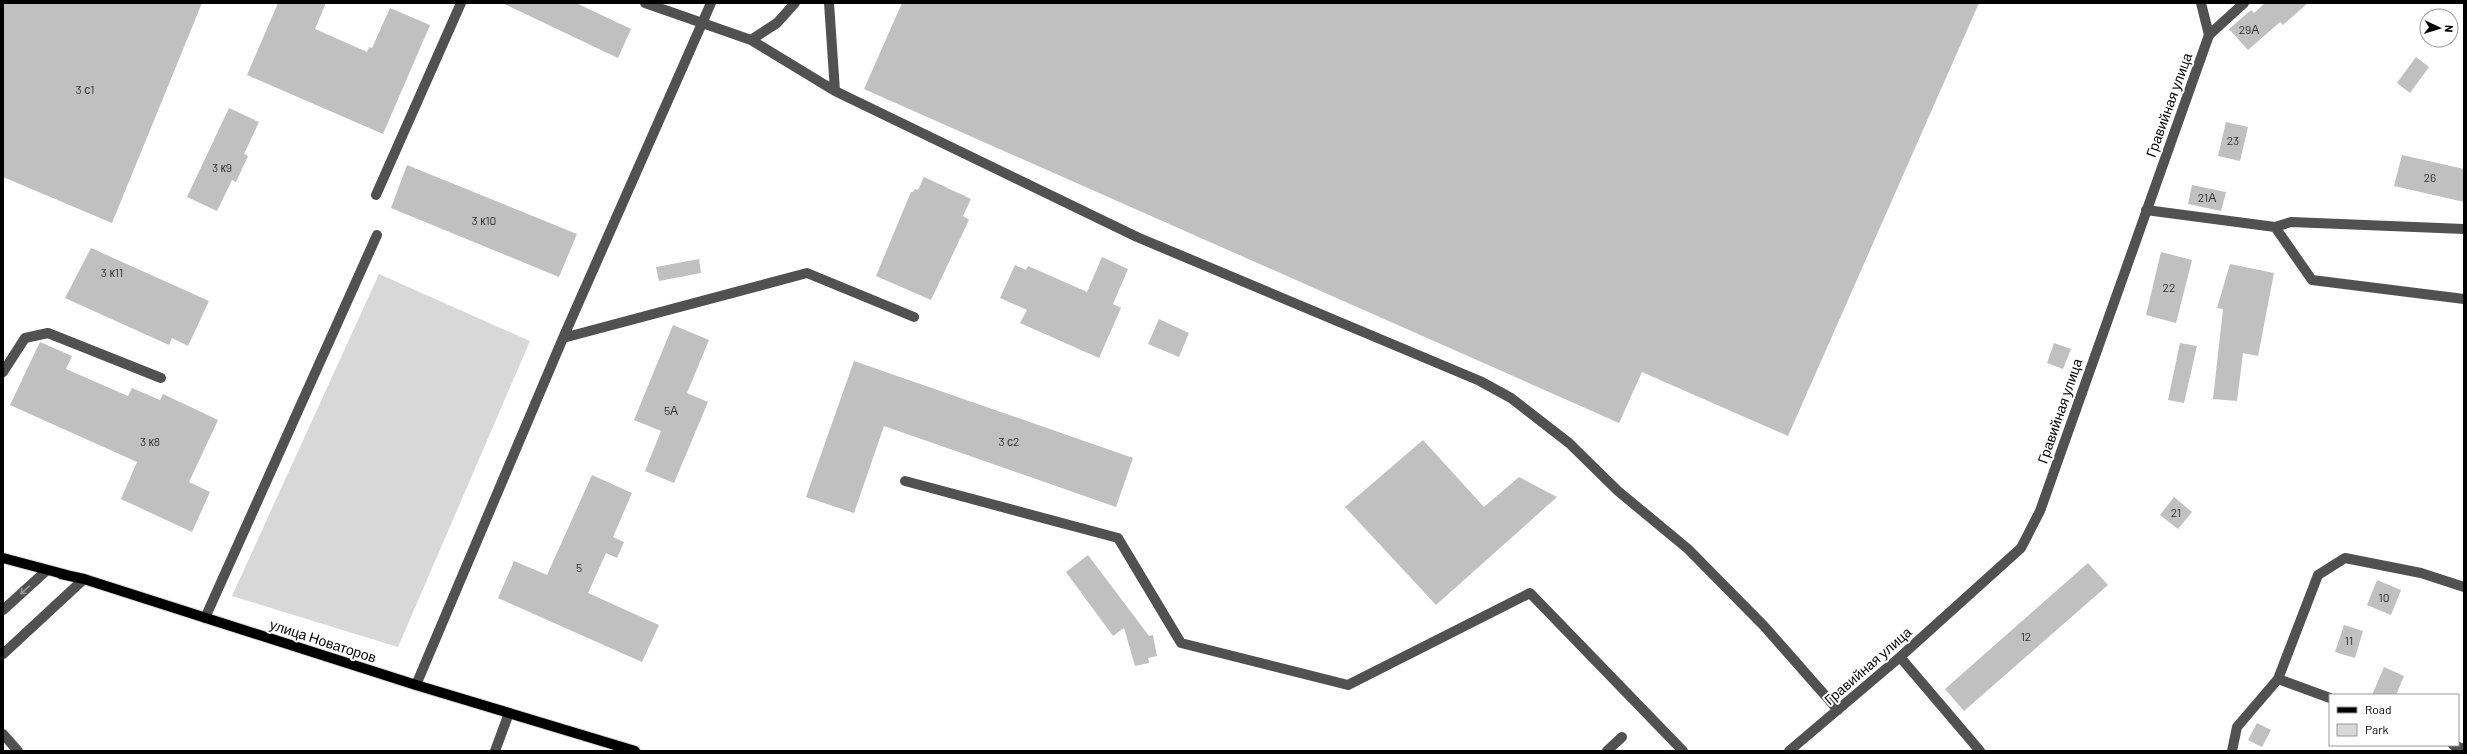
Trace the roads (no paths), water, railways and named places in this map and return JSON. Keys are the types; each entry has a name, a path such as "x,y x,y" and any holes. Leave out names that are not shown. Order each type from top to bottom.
{"main road":[{"name":"улица Новаторов","path":"3,558 46,571 84,579 416,685 635,751"}],"street":[{"path":"376,195 461,3"},
{"path":"645,3 702,25 751,40 835,91 1137,237 1480,381 1511,398 1569,443 1618,491 1688,549 1764,626 1838,710"},
{"path":"416,685 563,338 655,126 711,3"},
{"path":"751,40 777,24 795,3"},
{"path":"829,3 835,91"},
{"path":"2201,3 2209,34"},
{"name":"Гравийная улица","path":"1789,751 1900,657 2021,548 2040,511 2209,34 2244,3"},
{"path":"2146,210 2275,227 2291,222 2464,229"},
{"path":"2275,227 2312,280 2464,299"},
{"path":"205,618 377,235"},
{"path":"563,338 807,273 914,317"},
{"path":"3,372 25,338 48,333 162,378"},
{"path":"905,480 1118,538 1180,642 1348,685 1530,593 1683,751"},
{"path":"2232,751 2237,727 2278,679 2318,575 2345,558 2421,573 2464,587"},
{"path":"3,610 46,571"},
{"path":"3,654 84,579"},
{"path":"1900,657 1980,751"},
{"path":"2278,679 2329,698"},
{"path":"495,751 509,713"},
{"path":"3,734 18,751"},
{"path":"1607,751 1622,737"}]}
